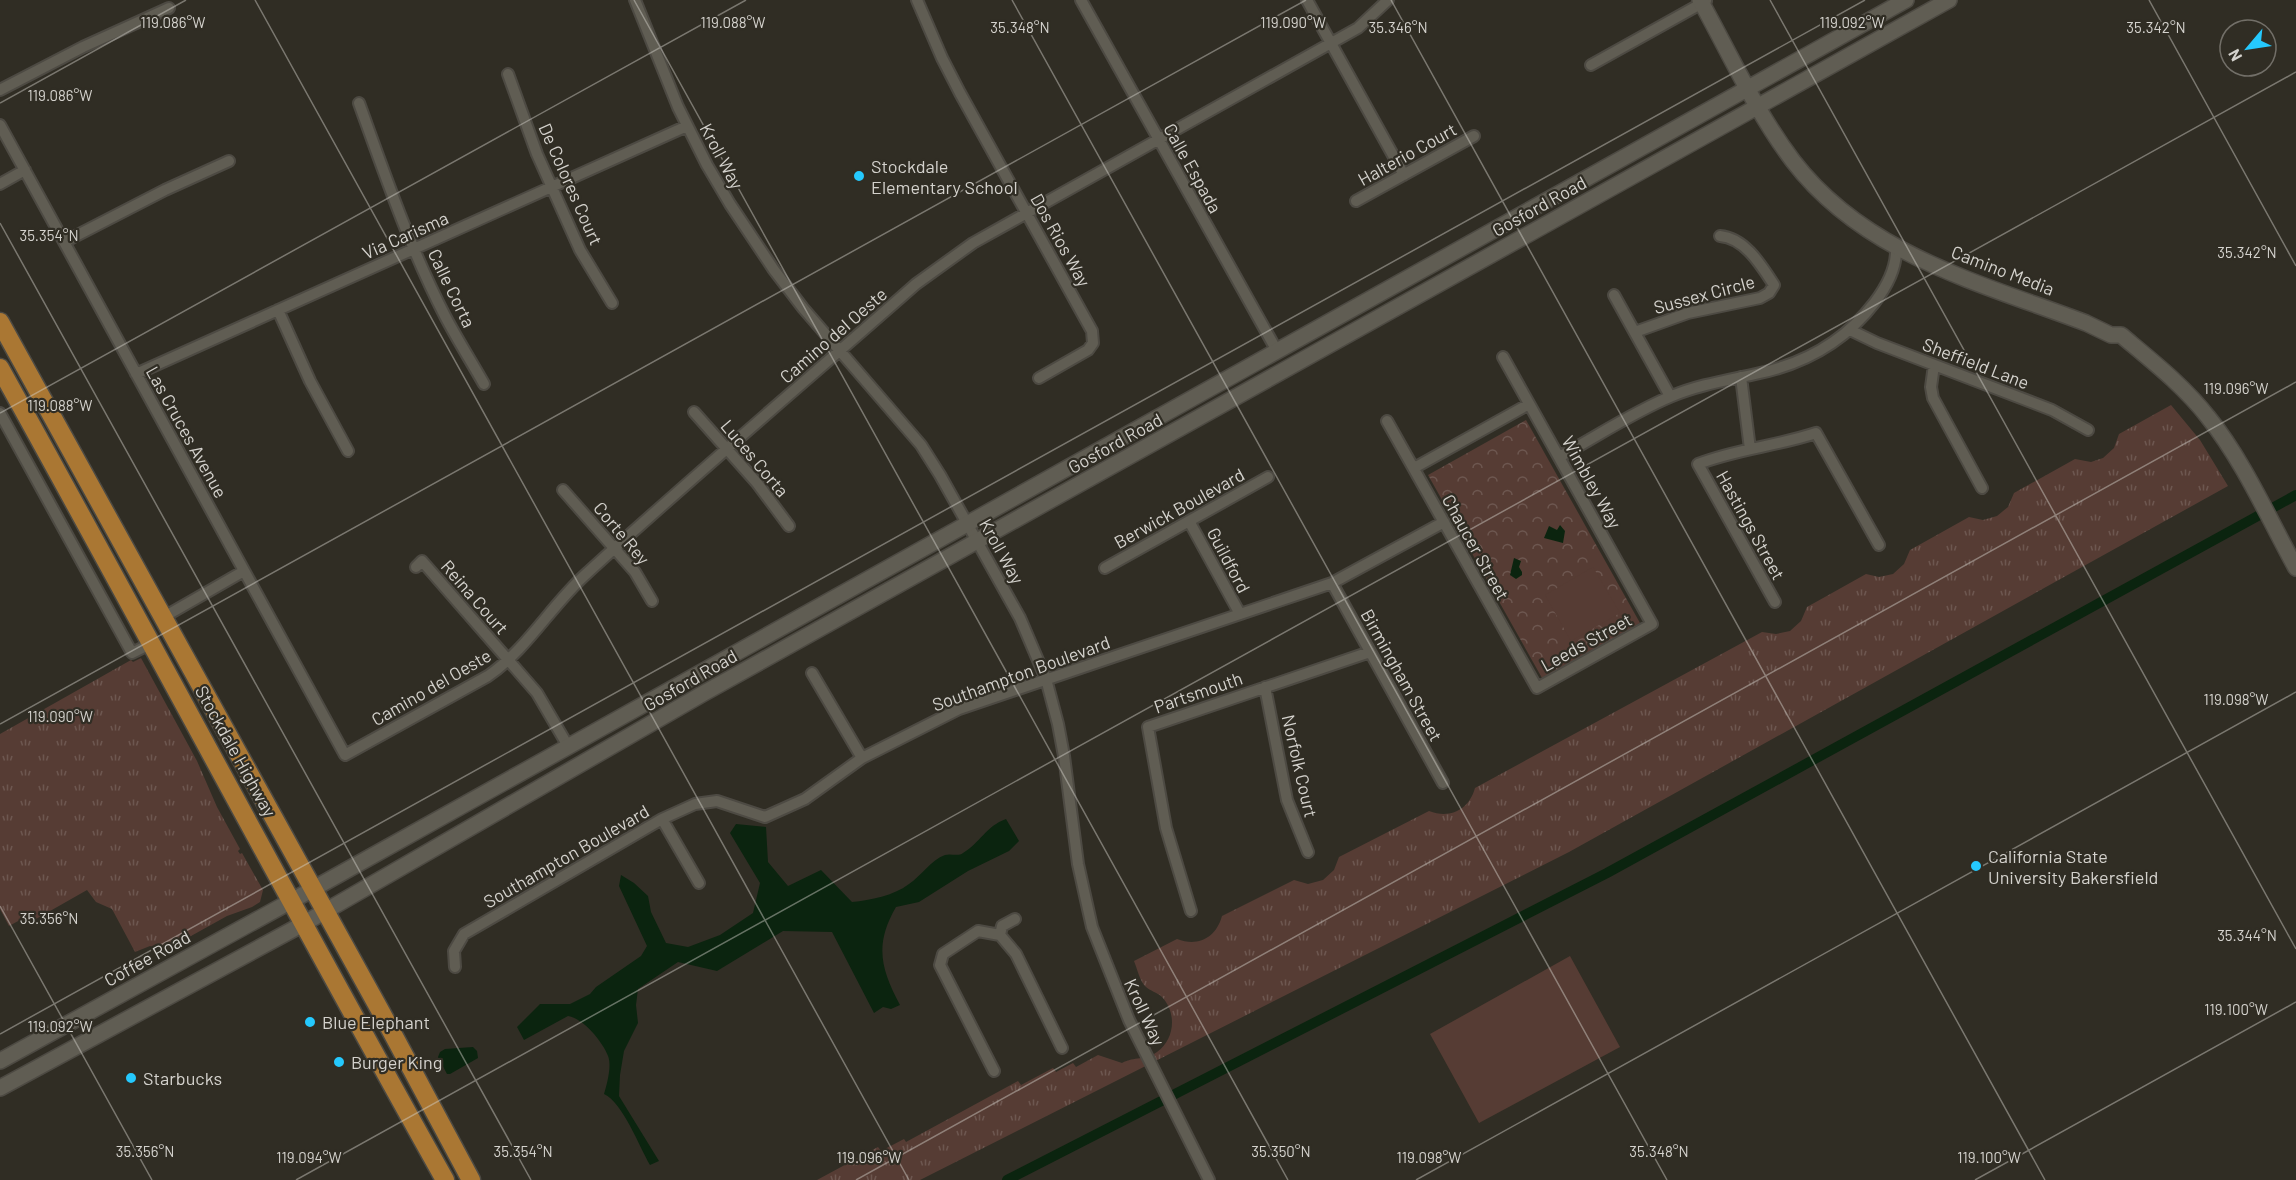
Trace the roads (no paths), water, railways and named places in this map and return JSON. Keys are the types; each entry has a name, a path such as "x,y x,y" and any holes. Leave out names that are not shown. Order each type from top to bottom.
{"main road":[{"name":"Gosford Road","path":"313,889 1906,0"},
{"name":"Gosford Road","path":"303,924 704,693 1948,0"},
{"name":"Camino Media","path":"1703,1 1758,107 1793,161 1810,182 1850,219 1896,248 2111,335 2121,335 2176,382 2209,418 2225,440 2296,568"},
{"name":"Stockdale Highway","path":"0,322 471,1180"},
{"name":"Stockdale Highway","path":"0,368 152,643 290,901 445,1180"},
{"path":"85,521 117,559 149,614 153,618 162,618"},
{"name":"Coffee Road","path":"5,1058 313,889"},
{"path":"0,1088 303,924"},
{"path":"5,1058 22,1076"}],"street":[{"name":"Kroll Way","path":"635,0 687,126 707,165 747,231 803,308 921,445 1020,618 1046,680 1062,746 1078,864 1092,927 1129,1020 1209,1180"},
{"name":"Dos Rios Way","path":"916,0 942,58 1092,331 1093,343 1088,350 1039,378"},
{"name":"Calle Espada","path":"1081,0 1277,351"},
{"path":"1307,0 1404,175"},
{"name":"Camino del Oeste","path":"345,755 488,676 509,660 577,583 840,350 916,284 944,263 1027,213 1358,28 1388,0"},
{"path":"1591,65 1703,1"},
{"path":"0,90 83,47 169,8"},
{"name":"De Colores Court","path":"508,74 552,187 580,250 612,303"},
{"name":"Calle Corta","path":"358,103 398,211 445,316 484,384"},
{"name":"Las Cruces Avenue","path":"0,125 345,755"},
{"name":"Via Carisma","path":"136,374 687,126"},
{"name":"Halterio Court","path":"1356,201 1474,136"},
{"path":"64,242 165,190 229,161"},
{"path":"0,184 25,170"},
{"name":"Sussex Circle","path":"1635,332 1688,313 1744,302 1769,293 1774,285 1761,265 1742,245 1730,237 1719,236"},
{"path":"1559,457 1670,396 1694,387 1771,370 1804,359 1824,349 1850,330 1865,315 1888,281 1897,262 1896,248"},
{"path":"1614,295 1670,396"},
{"path":"278,310 310,381 348,451"},
{"name":"Sheffield Lane","path":"1850,330 1877,343 2052,410 2088,430"},
{"name":"Wimbley Way","path":"1503,357 1652,624"},
{"path":"1934,365 1931,387 1933,398 1982,488"},
{"path":"1741,376 1750,449 1816,433 1879,545"},
{"path":"1414,468 1529,404"},
{"name":"Luces Corta","path":"694,412 789,525"},
{"path":"0,413 132,653 152,643"},
{"name":"Chaucer Street","path":"1388,421 1537,688"},
{"name":"Hastings Street","path":"1750,449 1720,455 1698,464 1775,602"},
{"name":"Berwick Boulevard","path":"1105,568 1268,477"},
{"name":"Corte Rey","path":"563,490 635,572 652,601"},
{"name":"Guildford","path":"1189,521 1239,614"},
{"name":"Southampton Boulevard","path":"455,967 454,951 464,934 662,819 695,804 717,801 765,817 806,799 862,758 959,709 1332,583 1444,522"},
{"name":"Reina Court","path":"416,567 422,561 509,660"},
{"path":"162,618 244,571"},
{"name":"Birmingham Street","path":"1332,583 1443,783"},
{"name":"Leeds Street","path":"1537,688 1652,624"},
{"name":"Partsmouth","path":"1191,911 1166,828 1148,727 1370,652"},
{"path":"509,660 537,693 568,746"},
{"path":"812,673 862,758"},
{"name":"Norfolk Court","path":"1265,687 1287,800 1308,852"},
{"path":"662,819 699,883"},
{"path":"1000,935 1002,926 1015,919"},
{"path":"994,1071 940,965 943,954 978,931 1000,935 1016,954 1062,1048"}],"waterway":[{"path":"1007,1180 1607,873 2296,495"}],"place":[{"name":"Stockdale Elementary School","path":"859,176"},
{"name":"California State University Bakersfield","path":"1976,866"},
{"name":"Blue Elephant","path":"310,1022"},
{"name":"Burger King","path":"339,1062"},
{"name":"Starbucks","path":"131,1078"}]}
